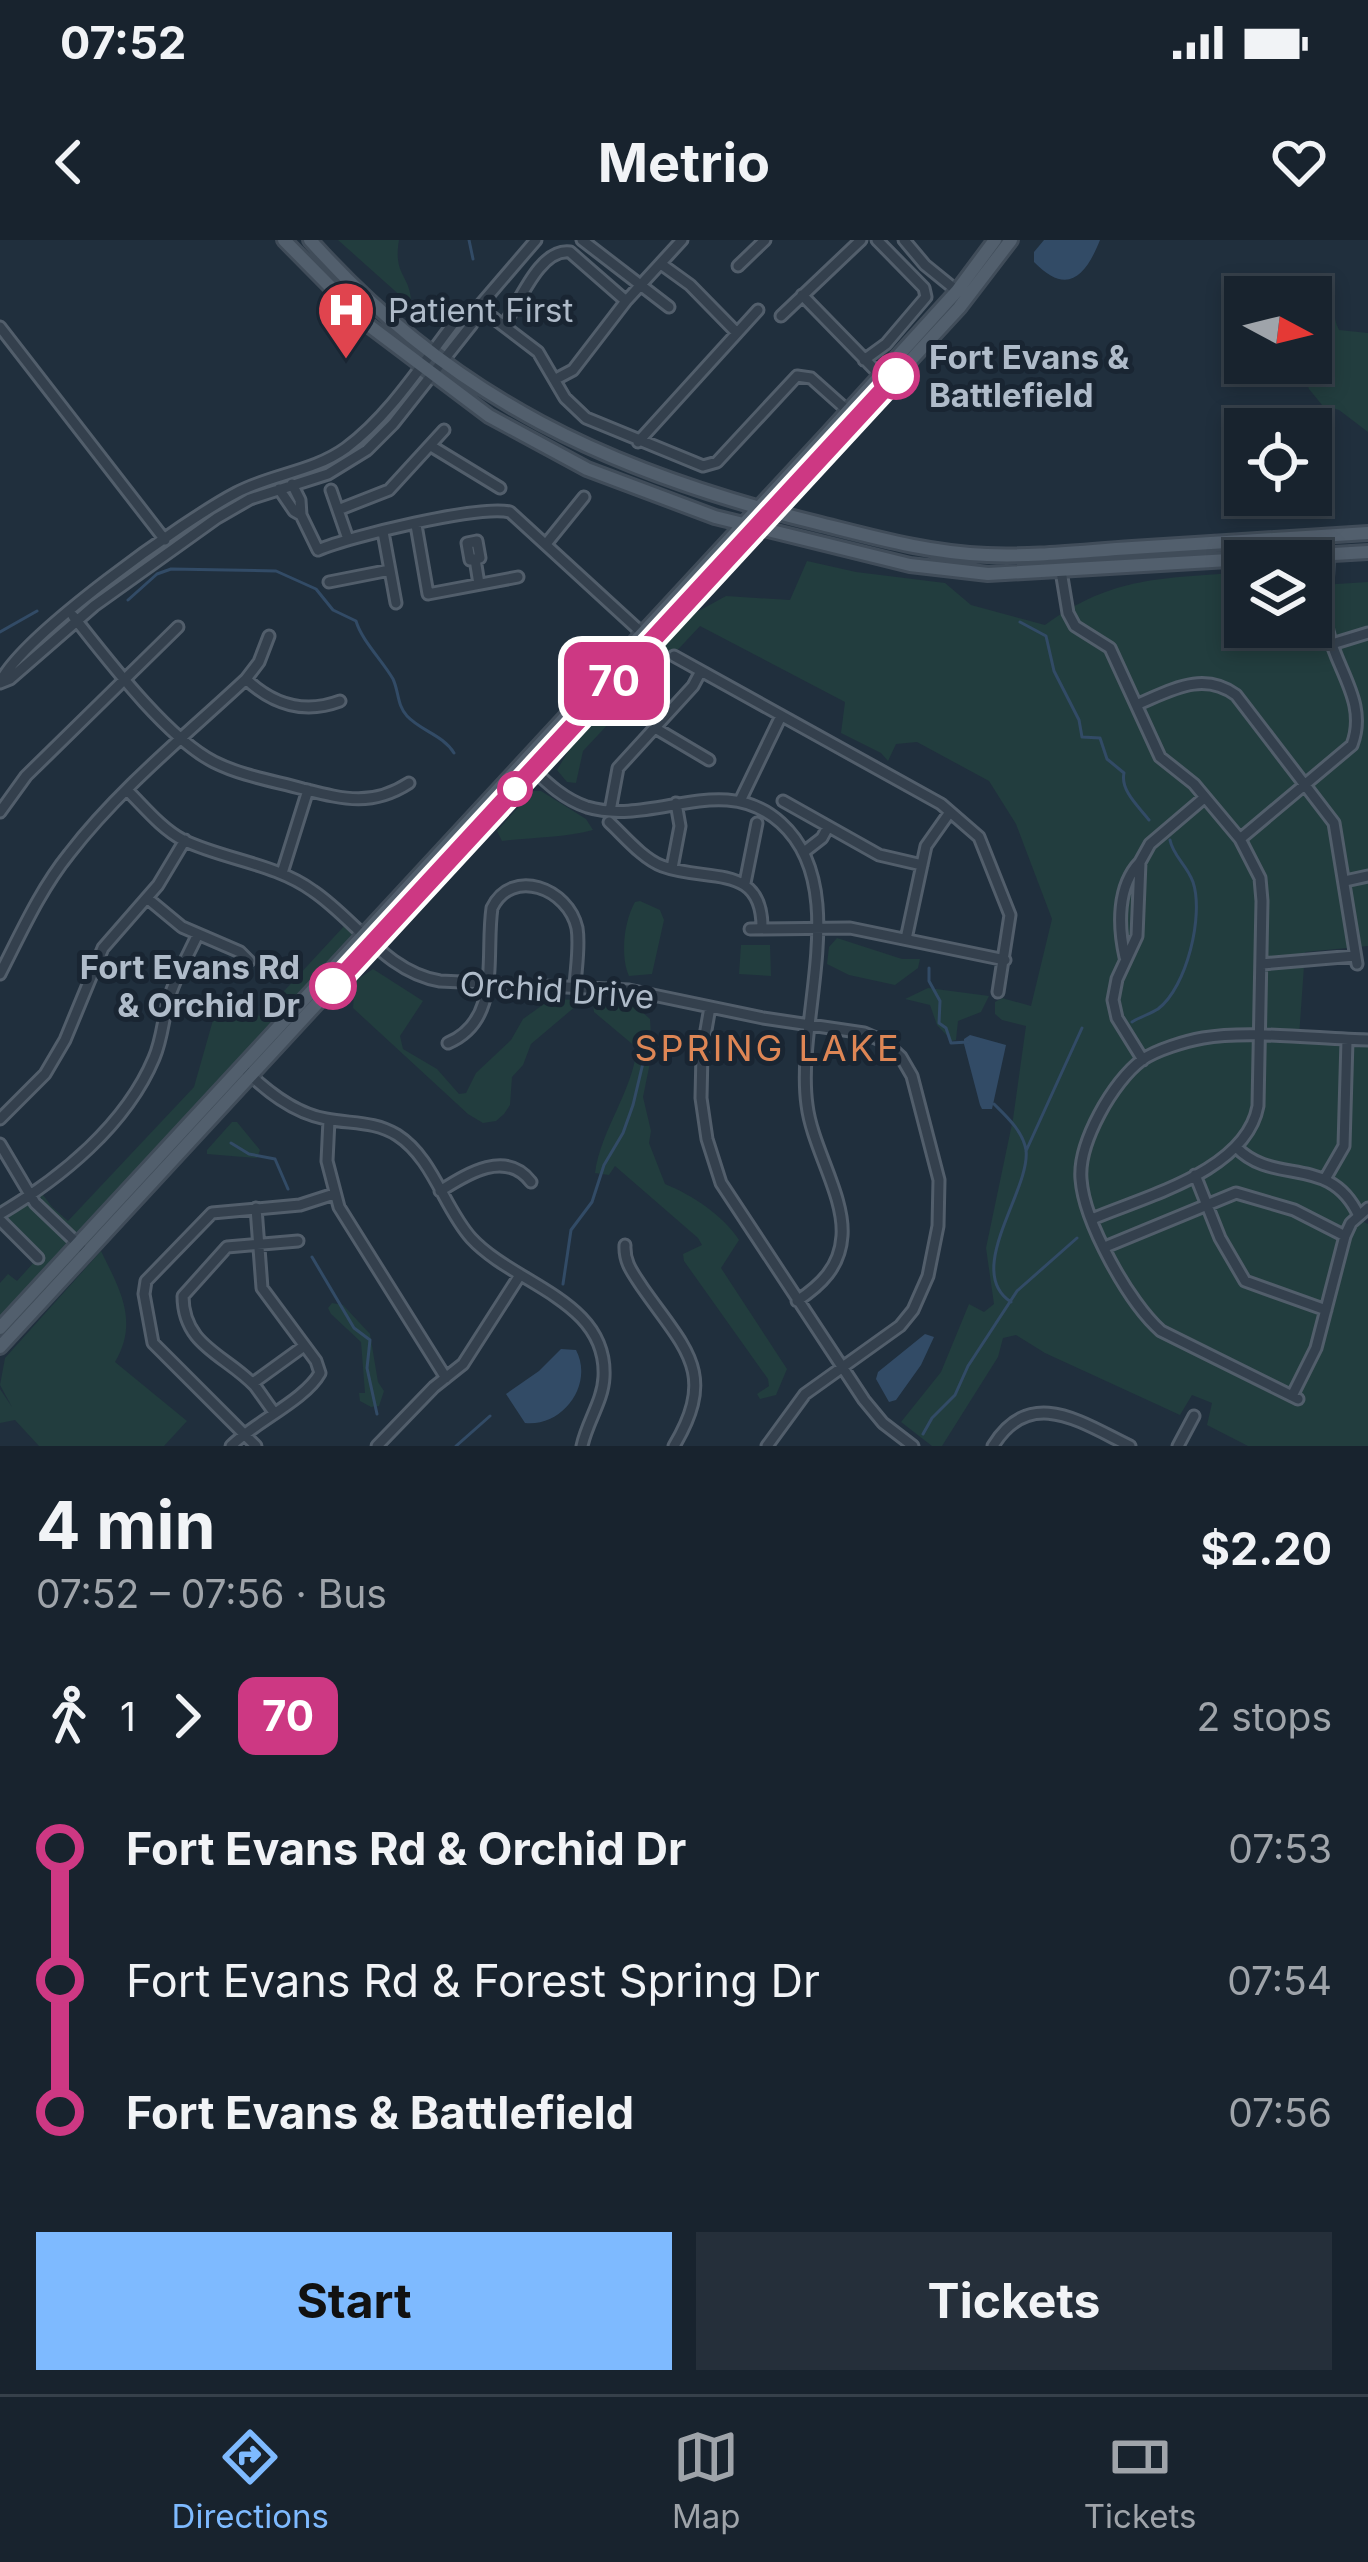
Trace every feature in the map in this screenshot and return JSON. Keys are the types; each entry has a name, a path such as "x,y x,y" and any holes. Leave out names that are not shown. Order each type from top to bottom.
{"main road":[{"path":"284,240 367,323 489,416 586,469 715,517 938,570 1061,572 1224,561"},
{"path":"310,240 354,286 442,362 523,414 594,452 674,484 764,510 919,547 993,556 1368,533"},
{"path":"528,766 608,688 957,291 995,240"},
{"path":"764,510 794,488 959,308 1011,240"},
{"path":"794,488 790,502 806,520"},
{"path":"715,517 724,532 722,547"},
{"path":"0,1328 82,1248 528,766 722,547 749,526"},
{"path":"1332,554 1368,552"},
{"path":"608,688 643,641 643,633"},
{"path":"0,1347 82,1248"}],"street":[{"path":"73,615 218,518 280,489 351,443 425,371 442,362 472,324 477,308 536,240"},
{"path":"556,379 573,370 626,301 682,240"},
{"path":"781,316 861,240"},
{"path":"863,360 886,344 926,297 921,285 877,240"},
{"path":"904,240 957,291"},
{"path":"586,241 668,307"},
{"path":"738,266 757,242"},
{"path":"504,325 524,291 561,250 598,274 626,301"},
{"path":"661,264 690,285 736,333"},
{"path":"802,295 880,375"},
{"path":"425,371 430,352 460,315 477,308"},
{"path":"477,308 538,352 577,412 703,466 712,465 802,375 848,411"},
{"path":"638,442 758,310"},
{"path":"0,327 165,540"},
{"path":"338,510 389,490 444,430"},
{"path":"431,446 496,486 491,511"},
{"path":"0,683 165,540 235,493 273,478 289,480"},
{"path":"273,478 294,512 301,515"},
{"path":"289,480 318,550 348,538 491,511 510,512 643,633"},
{"path":"331,490 348,538"},
{"path":"546,544 584,496"},
{"path":"416,525 428,594 518,577"},
{"path":"383,532 396,603"},
{"path":"475,560 478,584"},
{"path":"329,582 390,570"},
{"path":"1061,572 1068,613 1082,632 1110,648 1160,757 1240,839 1259,878 1262,964 1256,1115 1236,1148 1195,1175 1093,1219"},
{"path":"73,615 182,739 226,767 368,801 409,783"},
{"path":"0,812 26,776 178,627"},
{"path":"1240,839 1352,745 1361,724 1357,693 1334,656 1332,644 1368,633"},
{"path":"0,974 52,877 84,836 246,679 269,636"},
{"path":"674,656 950,812 980,837 1012,921 998,992"},
{"path":"610,817 618,768 701,671"},
{"path":"246,679 285,705 308,708 340,701"},
{"path":"1138,704 1199,682 1227,688 1334,823 1356,960 1262,964"},
{"path":"740,801 782,716"},
{"path":"655,728 709,760"},
{"path":"528,766 576,802 610,817 653,862 745,884 760,900 756,929 850,928 1005,960"},
{"path":"282,873 308,790"},
{"path":"0,1119 33,1088 55,1058 95,962 185,841 128,791"},
{"path":"1125,957 1123,895 1131,872 1150,844 1204,798"},
{"path":"610,817 704,799 740,801 772,816 804,852 814,878 817,927 804,1067 809,1121 841,1216 842,1238 827,1276 797,1301"},
{"path":"783,801 879,855 922,865"},
{"path":"672,868 680,826 676,803"},
{"path":"906,939 929,840 950,812"},
{"path":"745,884 757,823"},
{"path":"804,852 822,838 828,826"},
{"name":"Orchid Drive","path":"185,841 282,873 323,898 416,975 440,981 629,990 874,1036 901,1057 912,1076 938,1180 937,1238 919,1299 892,1333 805,1394 766,1446"},
{"path":"1140,862 1137,935 1125,957 1113,1000 1117,1018 1143,1060"},
{"path":"1345,881 1368,876"},
{"path":"448,1043 459,1039 481,1013 488,983 492,908 504,890 524,884 546,890 573,917 578,932 575,986"},
{"path":"147,898 197,936 240,952 249,961"},
{"path":"38,1258 0,1217 94,1142 142,1082 159,1046 171,992 197,936"},
{"path":"710,1007 700,1098 712,1160 734,1207 872,1412 914,1446"},
{"path":"1236,1148 1264,1165 1325,1179 1363,1212 1345,1236 1316,1348 1295,1397 1161,1331 1139,1308 1093,1219 1081,1179 1082,1154 1106,1104 1143,1060 1204,1038 1368,1040"},
{"path":"1325,1179 1343,1146 1347,1040"},
{"path":"246,1071 292,1107 328,1120 364,1122 399,1137 413,1149 470,1237 576,1312 599,1343 604,1364 602,1389 582,1446"},
{"path":"328,1120 326,1150 334,1194 446,1378"},
{"path":"0,1144 29,1195 82,1248"},
{"path":"440,1191 470,1172 493,1166 516,1168 531,1182"},
{"path":"1195,1175 1220,1238 1245,1281 1327,1310"},
{"path":"1105,1246 1232,1193 1294,1210 1345,1236"},
{"path":"256,1446 153,1343 145,1287 151,1274 212,1213 300,1205 334,1194"},
{"path":"231,1446 319,1379 320,1367 266,1297 260,1280 256,1208"},
{"path":"272,1411 253,1383 224,1363 188,1327 182,1302 188,1288 226,1247 298,1241"},
{"path":"625,1245 628,1265 687,1352 694,1371 695,1403 674,1446"},
{"path":"377,1446 473,1350 520,1275"},
{"path":"253,1383 304,1346"},
{"path":"993,1446 1011,1424 1039,1413 1067,1416 1130,1446"},
{"path":"1178,1446 1194,1415"},
{"path":"1095,1446 1102,1432"}],"green space":[{"path":"338,240 399,240 398,260 411,299 404,299"},
{"path":"1332,277 1339,330 1368,333 1368,432 1339,410 1322,405 1307,384 1332,384"},
{"path":"807,561 945,583 971,605 1045,625 1117,588 1224,574 1224,648 1332,648 1332,584 1368,582 1368,946 1305,952 1299,1037 1368,1042 1368,1212 1362,1221 1368,1224 1368,1446 1248,1446 1207,1425 1212,1403 1192,1395 1180,1415 1016,1335 1003,1338 998,1357 942,1446 932,1446 901,1422 941,1372 969,1304 984,1312 994,1304 986,1248 1013,1119 1026,1026 1002,1020 995,1014 995,1002 1002,998 1031,1006 1052,919 1016,824 989,781 917,742 896,744 888,761 841,733 845,702 700,626 583,751 576,783 567,782 557,770 578,735 686,618 726,596 790,600"},
{"path":"533,791 541,791 586,819 593,830 502,841 497,831"},
{"path":"635,902 660,910 664,920 652,974 629,976 626,928"},
{"path":"346,924 352,930 352,942 122,1184 0,1322 0,1283 8,1274 17,1281 35,1261 0,1229 0,1205 35,1184 68,1221 194,1087 217,1006 261,1016"},
{"path":"837,938 902,959 920,959 918,968 895,985 849,975 827,964 829,947"},
{"path":"741,945 770,945 771,976 739,974"},
{"path":"373,969 423,1001 400,1036 403,1049 437,1069 459,1094 466,1093 476,1073 511,1040 523,1019 551,999 583,1000 531,1044 512,1077 510,1105 496,1121 483,1123 353,1008 355,981"},
{"path":"928,988 989,996 981,1012 958,1021 952,1041 937,1025 930,1005 905,999"},
{"path":"631,1002 650,1019 652,1053 643,1097 649,1143 665,1184 706,1207 739,1240 721,1268 787,1369 776,1395 760,1399 757,1394 769,1386 768,1379 684,1261 683,1254 702,1245 698,1238 615,1166 609,1175 595,1173 637,1048 594,1012 593,1003"},
{"path":"232,1122 260,1150 257,1158 207,1154"},
{"path":"101,1251 120,1292 126,1319 115,1362 187,1421 164,1446 39,1446 15,1420 0,1423 0,1389 12,1407 0,1385 5,1358"},
{"path":"332,1303 343,1305 370,1334 378,1382 384,1391 379,1406 360,1401 359,1393 365,1393 361,1342 331,1314"}],"water":[{"path":"1044,240 1100,240 1082,272 1066,280 1046,273 1034,262 1034,252"},
{"path":"970,1035 1006,1045 992,1109 980,1105 964,1044"},
{"path":"925,1334 934,1337 921,1365 896,1400 889,1402 876,1379 878,1372"},
{"path":"561,1349 576,1350 581,1363 578,1389 563,1411 525,1423 506,1394"}],"waterway":[{"path":"469,240 473,259"},
{"path":"128,600 157,574 171,569 276,571 316,589 333,610 356,621 393,679 407,716 454,753"},
{"path":"0,632 37,611"},
{"path":"1020,622 1046,636 1054,671 1079,720 1082,737 1100,738 1107,759 1124,773 1128,792 1149,820"},
{"path":"1132,1022 1168,999 1185,968 1194,931 1193,882 1170,840"},
{"path":"929,968 929,981 940,1001 939,1023 951,1043 968,1042"},
{"path":"1026,1151 1082,1028"},
{"path":"563,1284 571,1230 592,1202 633,1105 643,1063 642,1041"},
{"path":"994,1104 1018,1130 1026,1150 994,1271 998,1288 1011,1302"},
{"path":"231,1143 249,1154 275,1159 288,1189"},
{"path":"923,1434 955,1395 968,1366 1017,1291 1077,1238"},
{"path":"312,1257 354,1328 370,1340 367,1368 377,1414"},
{"path":"456,1446 490,1416"}],"bus line":[{"name":"70","path":"333,986 896,376"}],"place":[{"name":"Patient First","path":"346,361"},
{"name":"Fort Evans & Battlefield","path":"896,376"},
{"name":"Fort Evans Rd & Orchid Dr","path":"333,986"}],"district":[{"name":"SPRING LAKE","path":"768,1048"}]}
